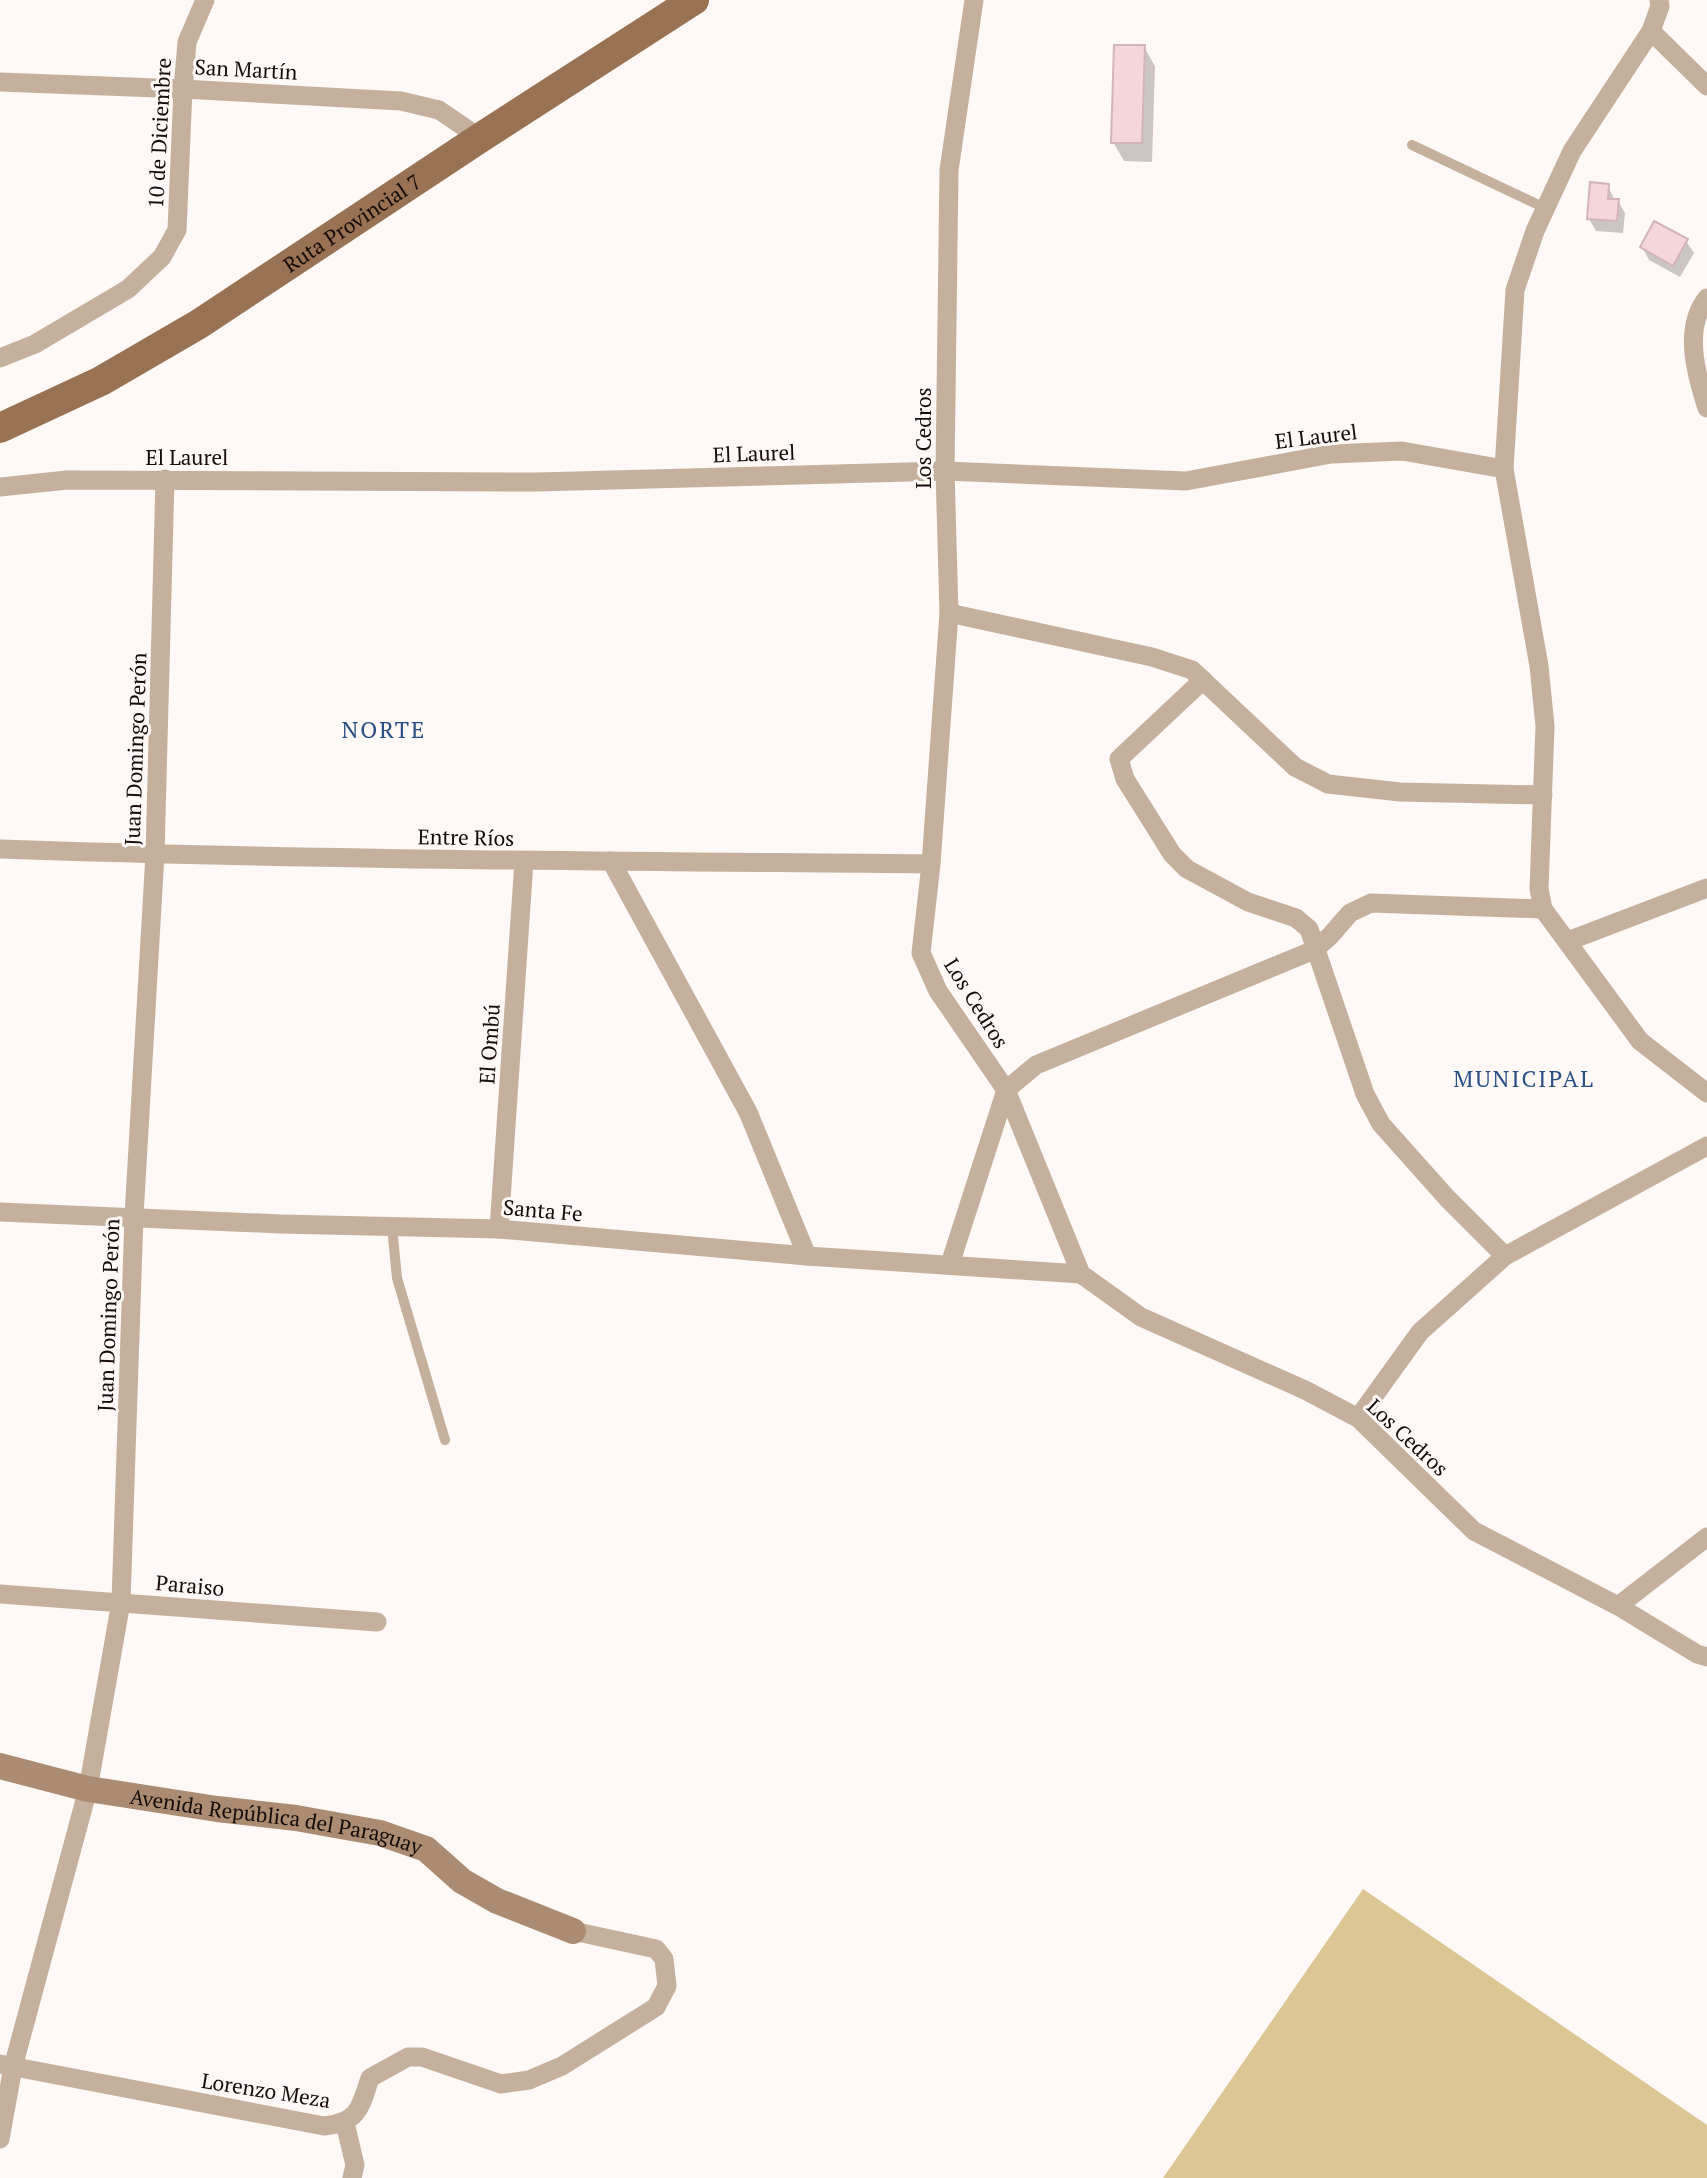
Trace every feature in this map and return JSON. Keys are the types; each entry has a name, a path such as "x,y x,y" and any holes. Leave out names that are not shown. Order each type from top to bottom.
{"main road":[{"name":"Ruta Provincial 7","path":"0,428 101,381 199,324 694,0"},
{"name":"Avenida República del Paraguay","path":"0,1766 88,1789 296,1818 380,1833 426,1849 462,1881 497,1901 573,1931"}],"street":[{"name":"10 de Diciembre","path":"0,358 35,344 128,289 162,257 177,230 187,42 205,0"},
{"name":"Los Cedros","path":"974,0 949,170 945,471 949,613 922,953 938,991 1006,1090 1081,1274 1141,1317 1305,1390 1357,1418 1475,1531 1704,1654"},
{"path":"1659,0 1660,6 1651,31 1572,151 1535,231 1515,290 1504,469 1539,666 1545,726 1539,889 1544,909 1640,1041 1707,1093"},
{"path":"1651,31 1707,86"},
{"name":"San Martín","path":"0,82 401,100 439,110 480,138"},
{"path":"1707,298 1700,307 1693,334 1699,384 1707,408"},
{"name":"El Laurel","path":"0,487 67,480 537,482 945,471 1186,481 1331,454 1402,451 1504,469"},
{"name":"Juan Domingo Perón","path":"0,2139 7,2066 88,1789 121,1602 134,1216 155,854 165,479"},
{"path":"949,613 1152,657 1192,670 1295,767 1328,784 1400,792 1543,795"},
{"path":"1203,680 1119,759 1125,779 1172,854 1187,869 1248,902 1296,918 1309,929 1365,1094 1381,1125 1447,1198 1505,1256"},
{"name":"Entre Ríos","path":"0,849 524,861 931,864"},
{"name":"El Ombú","path":"499,1229 524,861"},
{"path":"611,862 748,1112 807,1256"},
{"path":"1568,941 1707,888"},
{"path":"950,1264 1006,1090 1036,1066 1314,950 1350,914 1371,903 1544,909"},
{"path":"1357,1418 1420,1332 1505,1256 1707,1146"},
{"name":"Santa Fe","path":"0,1212 281,1224 499,1229 807,1256 1081,1274"},
{"path":"1618,1606 1707,1537"},
{"name":"Paraiso","path":"0,1594 377,1622"},
{"name":"Lorenzo Meza","path":"7,2066 324,2126 345,2123 360,2108 370,2078 408,2057 422,2057 501,2084 529,2080 562,2066 656,2007 667,1986 664,1959 656,1949 573,1931"},
{"path":"345,2123 355,2165 352,2178"}],"lane":[{"path":"1412,145 1545,208"},
{"path":"392,1226 397,1278 445,1440"}],"shaded area":[{"path":"1363,1889 1707,2125 1707,2178 1163,2178"}],"building":[{"path":"1114,45 1145,45 1142,143 1111,143"},
{"path":"1590,182 1609,184 1608,199 1619,199 1617,221 1587,219"},
{"path":"1654,221 1688,239 1673,266 1640,247"}],"district":[{"name":"NORTE","path":"384,729"},
{"name":"MUNICIPAL","path":"1524,1078"}]}
